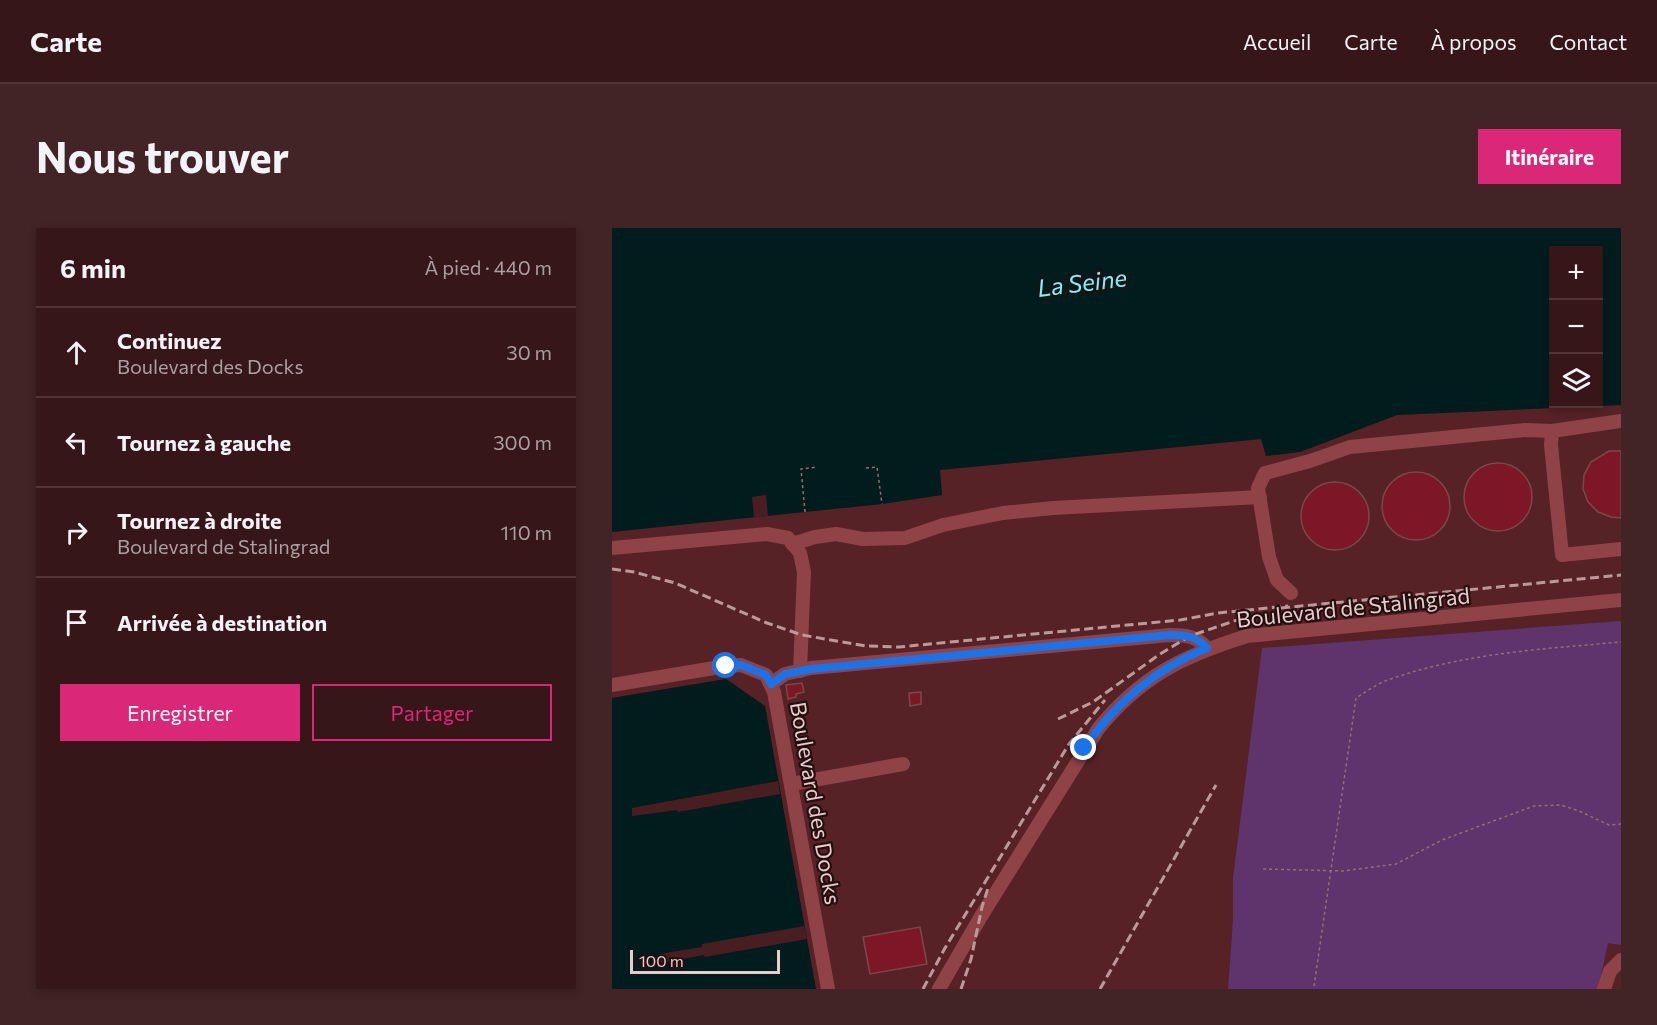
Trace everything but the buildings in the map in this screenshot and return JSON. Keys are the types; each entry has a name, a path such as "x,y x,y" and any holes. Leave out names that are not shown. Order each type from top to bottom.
{"street":[{"path":"1291,593 1277,580 1269,557 1258,488 1265,473 1350,447 1525,430 1552,431 1621,421"},
{"path":"1552,431 1551,445 1562,555 1621,549"},
{"path":"792,544 836,534 863,539 905,538 943,525 1004,513 1053,508 1260,497"},
{"path":"612,548 767,534 788,538 800,553 804,572 800,671"},
{"name":"Boulevard de Stalingrad","path":"939,989 1084,748 1102,723 1122,701 1178,661 1207,648 1247,636 1621,600"},
{"path":"771,684 785,674 800,671 1170,635 1190,636 1207,648"},
{"name":"Boulevard des Docks","path":"612,685 741,665 766,675 774,692 828,989"},
{"path":"791,784 903,764"},
{"path":"1604,989 1610,971 1621,960"}],"path":[{"path":"805,512 801,469 817,467"},
{"path":"866,468 877,467 882,504"},
{"path":"1314,986 1356,698 1385,680 1455,661 1489,655 1621,642"},
{"path":"1263,869 1329,871 1396,864 1442,840 1534,806 1561,804 1609,825 1621,824"}],"shaded area":[{"path":"1621,405 1621,989 815,989 765,707 726,679 612,698 612,531 882,504 941,495 940,470 1261,439 1266,456 1300,452 1397,415 1603,408 1603,406"},
{"path":"1621,621 1621,945 1608,943 1598,989 1228,989 1233,920 1233,878 1262,648"}],"water":[{"name":"La Seine","path":"612,228 1621,228 1621,405 1603,406 1603,246 1549,246 1549,408 1554,408 1397,415 1300,452 1266,456 1261,439 940,470 942,495 882,504 612,532"},
{"path":"726,679 765,706 816,989 612,989 612,698"}],"pier":[{"path":"766,495 768,516 754,518 752,497"},
{"path":"778,781 780,794 678,812 677,810 632,816 632,808"},
{"path":"804,926 807,939 661,963 659,954"}],"railway":[{"path":"612,569 634,572 675,583 767,623 802,635 866,646 899,647 1180,620 1218,613 1288,606"},
{"path":"1281,608 1621,575"},
{"path":"1058,719 1093,702 1160,654 1190,636 1249,616"},
{"path":"923,989 945,948 1069,744 1105,700"},
{"path":"1100,989 1216,785"},
{"path":"961,989 971,959 989,885"}],"route":[{"path":"726,666 741,665 766,675 771,684 785,674 811,669 1170,635 1190,636 1207,648 1171,665 1139,687 1107,717 1084,748"}]}
